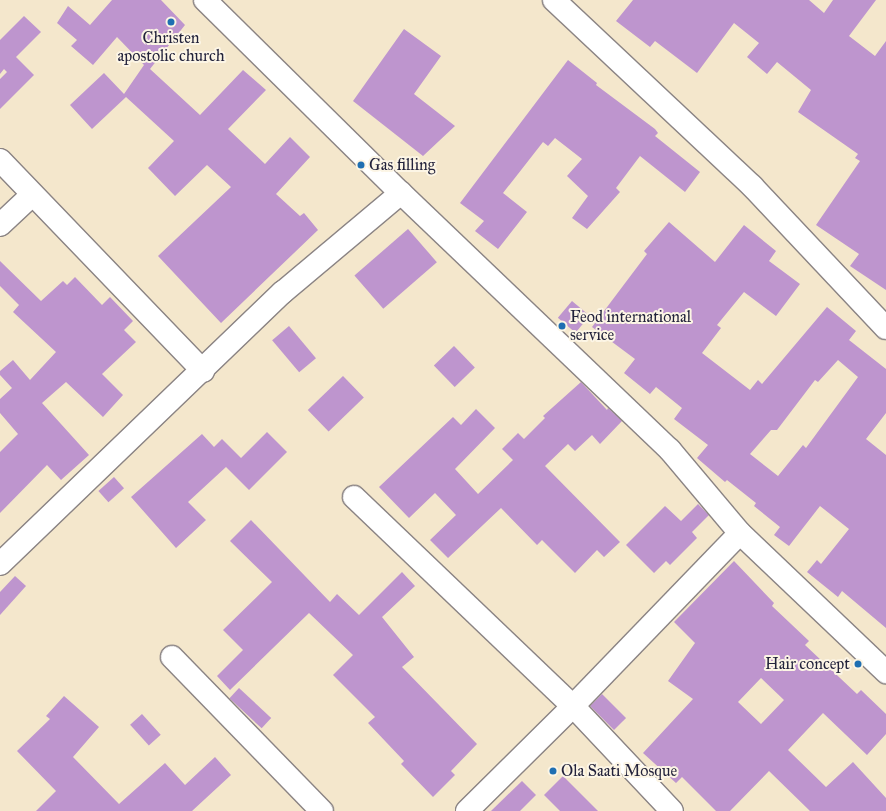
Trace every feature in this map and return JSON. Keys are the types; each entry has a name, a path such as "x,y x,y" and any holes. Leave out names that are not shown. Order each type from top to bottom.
{"street":[{"path":"205,0 401,193 670,450 740,533 886,672"},
{"path":"554,0 752,186 870,313 886,328"},
{"path":"0,160 32,195 203,371"},
{"path":"0,564 203,371 283,292 401,193"},
{"path":"0,225 32,195"},
{"path":"354,497 573,706 672,811"},
{"path":"466,811 573,706 740,533"},
{"path":"172,657 322,811"}],"building":[{"path":"112,0 161,0 185,25 150,69 200,115 243,70 266,90 228,129 265,164 290,137 310,157 276,194 300,216 304,213 318,230 221,323 158,256 231,187 207,165 175,196 148,168 174,141 126,97 92,129 70,105 104,73 124,94 144,65 117,37 93,65 71,46 77,40 57,23 68,6 90,25"},
{"path":"633,0 809,0 824,13 833,0 876,0 849,36 875,56 886,41 886,290 850,266 859,254 816,225 860,161 855,158 858,154 798,112 811,90 777,62 767,74 747,57 759,43 734,23 697,73 655,41 650,47 616,21"},
{"path":"24,16 41,32 16,57 34,75 0,109 0,79 7,72 4,69 0,74 0,40"},
{"path":"404,29 441,56 414,94 455,126 423,156 353,101"},
{"path":"568,60 597,83 596,85 655,129 658,133 655,136 700,172 685,192 640,156 616,188 620,192 587,229 572,218 588,196 567,176 582,159 555,138 548,146 543,142 503,193 527,212 498,249 475,231 484,221 460,203"},
{"path":"669,222 715,262 744,225 776,251 769,261 800,284 776,316 744,292 717,325 721,328 702,353 750,390 758,380 762,384 827,307 856,331 849,340 886,369 886,413 866,439 886,455 886,628 842,591 838,597 807,572 817,560 821,564 849,529 820,506 789,546 774,535 780,527 754,506 756,503 727,480 725,482 697,458 708,445 674,419 682,408 656,387 650,394 624,373 635,359 592,327 647,254 644,251","holes":["838,360 858,377 806,448 803,445 778,476 750,454 771,430 777,430 815,380 818,382"]},
{"path":"408,229 437,262 383,309 354,276"},
{"path":"0,261 41,301 63,281 67,285 75,277 102,305 110,297 133,321 124,330 136,342 102,374 123,395 103,417 66,382 42,403 89,455 61,480 47,465 0,513 0,452 18,434 0,413 0,399 12,388 0,375 0,371 13,360 30,380 56,352 13,312 19,305 0,286"},
{"path":"572,301 590,316 575,333 558,318"},
{"path":"289,326 316,358 299,372 272,340"},
{"path":"454,346 475,368 455,387 434,365"},
{"path":"343,376 364,398 329,432 308,410"},
{"path":"581,382 607,410 608,408 622,421 600,444 592,435 575,451 568,444 545,466 620,542 604,557 597,550 575,573 542,540 537,545 501,508 448,558 430,540 456,515 435,493 409,518 379,487 453,417 461,425 476,409 495,428 455,469 478,494 513,460 502,449 518,433 524,439 545,418 543,416"},
{"path":"267,432 287,452 249,490 226,467 188,502 206,520 176,548 131,497 202,434 214,447 222,439 241,458"},
{"path":"114,477 124,488 108,502 98,491"},
{"path":"698,504 709,515 692,532 697,538 670,565 666,561 654,573 626,545 665,506 681,521"},
{"path":"251,520 330,602 337,594 359,615 402,572 415,586 382,617 414,657 402,667 477,744 451,771 455,775 433,797 401,764 404,761 368,723 375,717 333,675 353,655 309,613 230,690 217,676 243,650 223,630 272,582 230,541"},
{"path":"734,561 774,603 772,606 809,641 805,645 857,694 861,690 886,714 886,734 867,755 823,713 788,750 826,787 853,762 886,798 886,811 810,811 769,771 730,811 716,811 682,777 676,783 643,753 693,699 668,681 695,643 674,622","holes":["761,678 784,700 761,724 738,702"]},
{"path":"15,576 26,586 0,615 0,592"},
{"path":"239,688 271,718 262,728 229,698"},
{"path":"602,694 626,718 614,730 590,706"},
{"path":"64,696 99,727 73,757 119,804 165,763 185,785 215,757 231,775 192,811 36,811 56,791 17,751 50,719 46,716"},
{"path":"142,714 161,735 149,746 130,725"},
{"path":"563,776 598,811 560,811 544,795"},
{"path":"522,781 536,795 520,811 491,811"}],"place":[{"name":"Christen apostolic church","path":"171,22"},
{"name":"Gas filling","path":"361,165"},
{"name":"Feod international service","path":"562,326"},
{"name":"Hair concept","path":"858,664"},
{"name":"Ola Saati Mosque","path":"553,771"}]}
